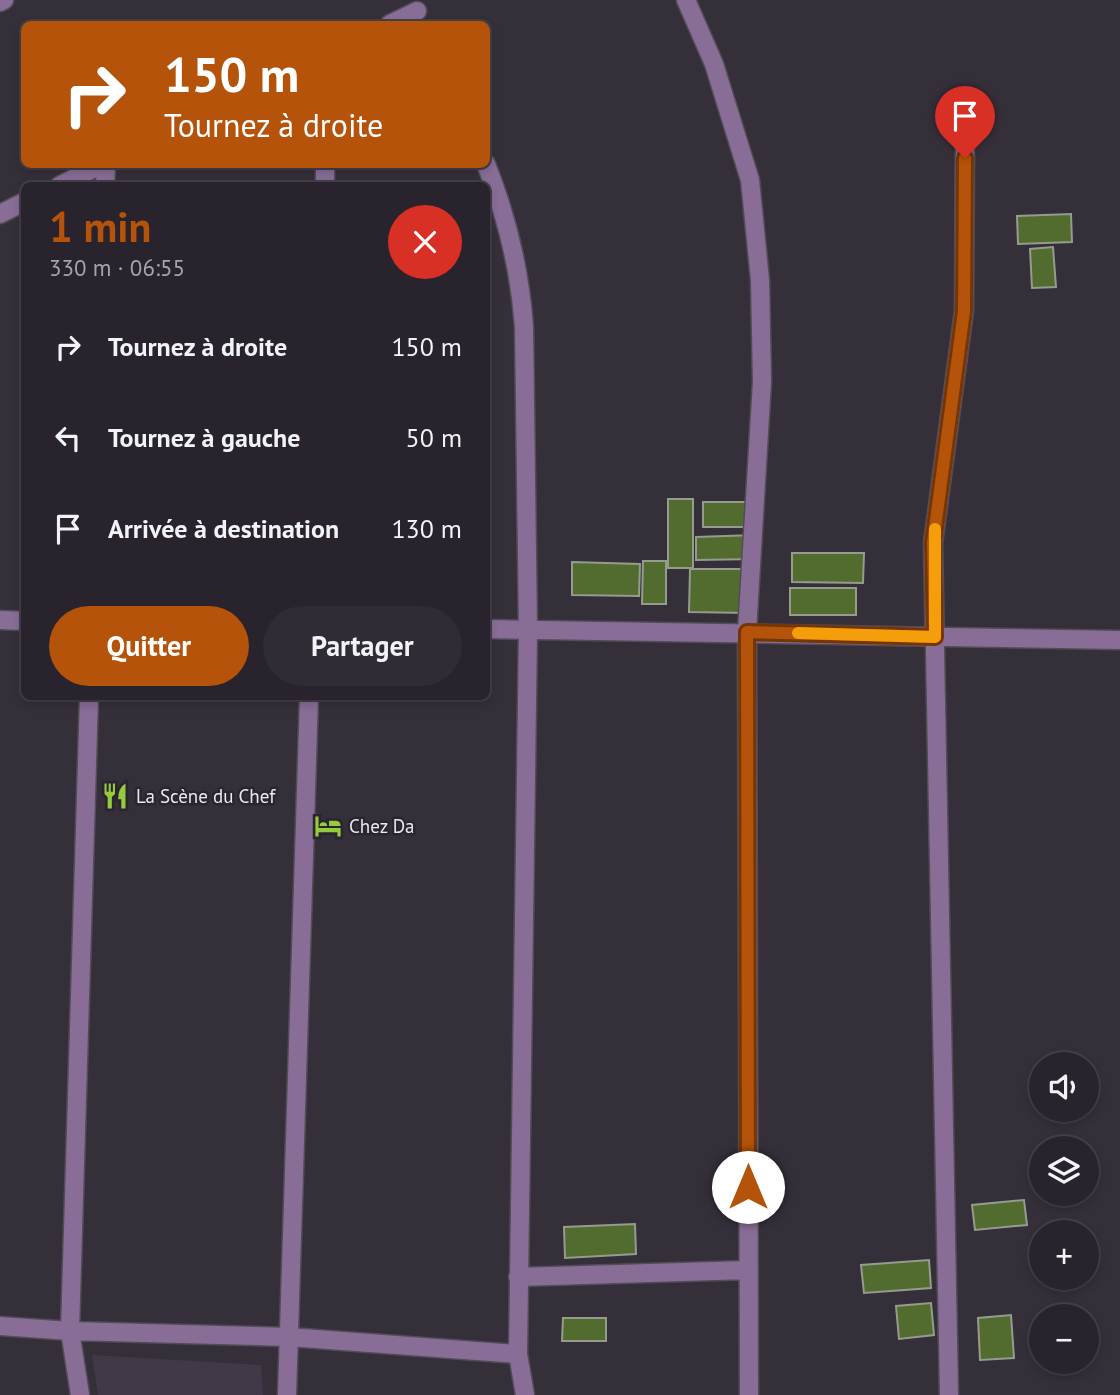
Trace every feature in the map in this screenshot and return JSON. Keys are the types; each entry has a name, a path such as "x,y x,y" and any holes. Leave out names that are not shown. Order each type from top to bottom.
{"street":[{"path":"686,0 714,64 750,180 760,280 762,382 747,632 749,1395"},
{"path":"397,21 417,12"},
{"path":"949,1395 933,543 964,311 965,133"},
{"path":"67,182 96,168"},
{"path":"487,168 508,232 520,282 524,327 528,630 518,1354 526,1395"},
{"path":"0,214 21,204"},
{"path":"0,620 21,621"},
{"path":"490,629 1120,640"},
{"path":"80,1395 69,1331 89,700"},
{"path":"287,1395 309,700"},
{"path":"518,1277 748,1270"},
{"path":"0,1325 69,1331 289,1337 518,1354"}],"shaded area":[{"path":"92,1355 261,1365 263,1395 98,1395"}],"building":[{"path":"1071,214 1072,242 1018,244 1017,216"},
{"path":"1053,247 1056,287 1032,288 1030,249"},
{"path":"668,499 693,499 693,568 668,568"},
{"path":"703,502 752,502 752,527 703,527"},
{"path":"755,535 756,559 696,560 696,537"},
{"path":"792,553 864,553 863,583 792,582"},
{"path":"643,561 666,561 666,604 642,604"},
{"path":"572,562 640,564 639,596 572,595"},
{"path":"690,569 748,569 748,613 689,612"},
{"path":"790,588 856,588 856,615 790,615"},
{"path":"1024,1200 1027,1225 975,1230 972,1205"},
{"path":"635,1224 636,1254 565,1258 564,1227"},
{"path":"929,1260 931,1288 864,1293 861,1265"},
{"path":"931,1303 934,1335 899,1339 896,1306"},
{"path":"1011,1315 1014,1358 980,1360 978,1318"},
{"path":"563,1318 606,1318 606,1341 562,1341"}],"slow traffic":[{"path":"798,633 935,637 935,529"}],"place":[{"name":"La Scène du Chef","path":"115,796"},
{"name":"Chez Da","path":"328,826"}],"route":[{"path":"748,1187 747,632 935,637 933,543 964,311 965,158"}]}
